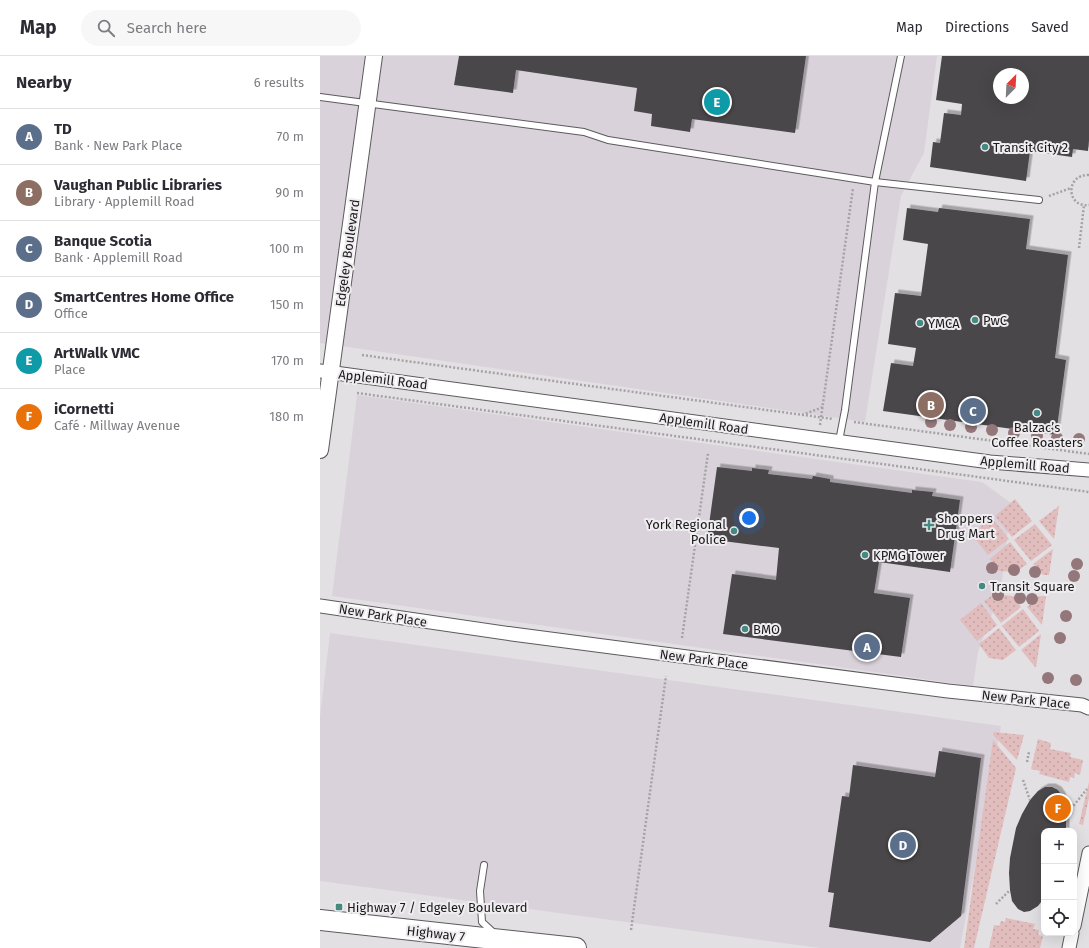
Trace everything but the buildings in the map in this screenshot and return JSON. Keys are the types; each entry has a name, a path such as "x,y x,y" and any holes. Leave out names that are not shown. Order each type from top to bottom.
{"main road":[{"name":"Highway 7","path":"320,920 576,948"}],"street":[{"name":"Edgeley Boulevard","path":"320,450 325,371 368,104 374,56"},
{"name":"Applemill Road","path":"325,371 990,462 1089,470"},
{"name":"New Park Place","path":"320,606 512,634 1089,708"},
{"path":"1077,911 1089,853"},
{"path":"1069,948 1071,936"}],"lane":[{"path":"839,441 845,410 875,182 901,56"},
{"path":"320,97 584,132 608,140 875,182 1039,200"},
{"path":"484,865 480,891 482,922 502,940"}],"path":[{"path":"1089,176 1080,176 1076,179 1071,188 1071,194 1076,202 1089,205"},
{"path":"818,438 854,178"},
{"path":"1039,200 1071,188"},
{"path":"1079,248 1084,205"},
{"path":"362,355 802,415 822,407"},
{"path":"357,393 1089,492"},
{"path":"897,428 1089,454"},
{"path":"682,638 708,453"},
{"path":"630,930 666,676"},
{"path":"1027,762 1029,752"},
{"path":"1023,780 1030,800"},
{"path":"1066,815 1086,789"},
{"path":"996,904 1010,890"}],"shaded area":[{"path":"320,56 937,56 924,153 901,196 865,422 320,343"},
{"name":"KPMG Tower","path":"357,395 982,482 1011,503 1001,590 978,652 973,686 332,596"},
{"path":"1015,499 1032,521 1012,537 995,516"},
{"path":"1059,506 1054,539 1039,521"},
{"path":"992,518 1009,539 988,555 971,534"},
{"path":"1035,524 1052,545 1031,561 1014,540"},
{"path":"1010,542 1027,564 1016,572 999,571 990,559"},
{"path":"1053,549 1049,575 1043,575 1033,564"},
{"path":"994,594 1013,596 1021,607 1001,623 984,601"},
{"path":"1039,596 1046,596 1042,625 1027,607"},
{"path":"981,603 997,625 977,641 960,620"},
{"path":"1023,609 1039,631 1019,647 1002,626"},
{"path":"999,628 1016,650 1003,660 989,658 979,644"},
{"path":"330,633 1001,726 960,948 820,948 320,881 320,716"},
{"path":"1041,634 1036,668 1021,650"},
{"path":"994,732 1024,735 1017,760 993,735"},
{"path":"1038,739 1051,743 1050,749 1071,753 1070,757 1083,760 1080,775 1075,773 1074,778 1070,777 1069,782 1039,774 1040,771 1031,769"},
{"path":"993,740 1016,768 974,948 964,948"},
{"path":"1089,782 1089,798 1083,825 1079,824"},
{"path":"1006,918 1035,924 1033,929 1039,930 1038,935 1043,936 1040,948 989,948 994,925 999,926 1001,921 1005,922"}],"place":[{"name":"ArtWalk VMC","path":"717,102"},
{"name":"Transit City 2","path":"985,147"},
{"name":"PwC","path":"975,320"},
{"name":"YMCA","path":"920,323"},
{"name":"Vaughan Public Libraries","path":"931,405"},
{"name":"Banque Scotia","path":"973,411"},
{"name":"Balzac’s Coffee Roasters","path":"1037,413"},
{"name":"Shoppers Drug Mart","path":"929,525"},
{"name":"York Regional Police","path":"734,531"},
{"name":"KPMG Tower","path":"865,555"},
{"name":"Transit Square","path":"982,586"},
{"name":"BMO","path":"745,629"},
{"name":"TD","path":"867,647"},
{"name":"iCornetti","path":"1058,808"},
{"name":"SmartCentres Home Office","path":"903,845"},
{"name":"Highway 7 / Edgeley Boulevard","path":"339,907"}]}
